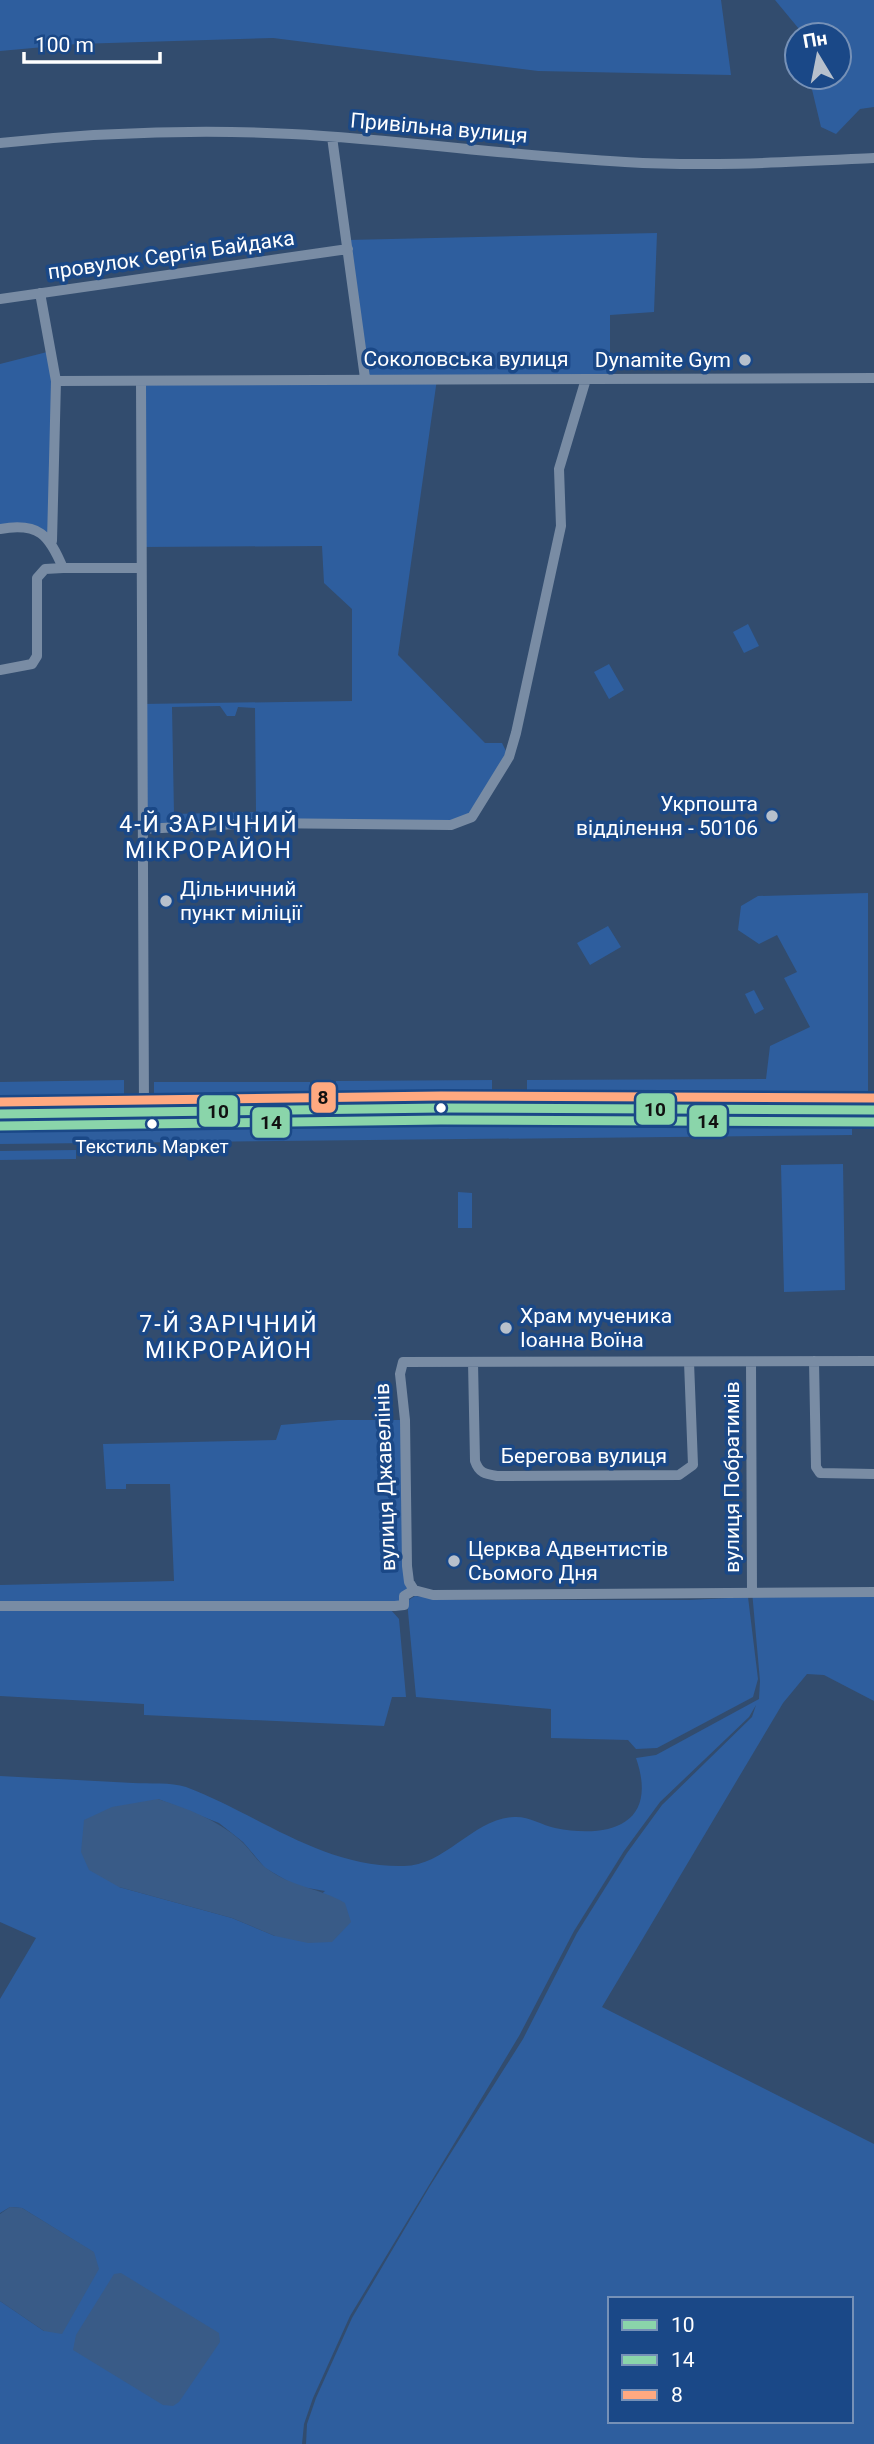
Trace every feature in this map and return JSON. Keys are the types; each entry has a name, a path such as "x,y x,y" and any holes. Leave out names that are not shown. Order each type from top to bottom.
{"main road":[{"path":"0,1114 441,1108 874,1110"}],"street":[{"name":"Привільна вулиця","path":"0,143 212,132 332,137 624,162 770,163 874,158"},
{"path":"332,137 365,378"},
{"name":"провулок Сергія Байдака","path":"0,299 348,249"},
{"path":"40,293 56,381 52,541 63,568"},
{"name":"Соколовська вулиця","path":"56,381 874,377"},
{"path":"143,830 256,823 450,825 472,817 509,757 516,733 561,526 559,468 586,379"},
{"path":"141,380 144,1112"},
{"path":"0,529 34,529 52,541"},
{"path":"0,670 32,664 37,656 37,578 45,569 141,568"},
{"path":"473,1362 874,1361"},
{"name":"вулиця Джавелінів","path":"414,1590 409,1582 407,1566 405,1420 400,1374 403,1362 473,1362"},
{"name":"Берегова вулиця","path":"473,1362 475,1461 478,1470 497,1476 679,1475 687,1471 693,1465 689,1362"},
{"name":"вулиця Побратимів","path":"751,1362 752,1591"},
{"path":"814,1362 816,1467 820,1473 828,1474 874,1474"},
{"path":"0,1606 395,1606 404,1605 404,1596 414,1590 444,1595 874,1592"}],"shaded area":[{"path":"0,0 721,0 731,75 538,71 273,38 77,44 0,51"},
{"path":"775,0 874,0 874,107 860,109 836,134 821,127 812,91 853,91 853,21 792,21"},
{"path":"657,233 654,312 610,315 610,379 437,379 398,655 485,743 502,743 509,757 472,817 451,825 143,829 141,704 352,701 352,609 324,583 322,546 141,547 141,381 364,378 347,240","holes":["220,706 227,716 235,716 238,707 255,708 256,812 174,814 172,707"]},
{"path":"51,351 52,541 42,533 0,529 0,364"},
{"path":"748,624 759,646 744,653 733,632"},
{"path":"609,664 624,690 609,699 594,672"},
{"path":"868,893 868,1102 766,1101 765,1092 527,1092 527,1080 766,1079 770,1046 810,1027 784,978 797,972 777,935 759,944 738,930 741,906 758,896"},
{"path":"608,926 621,947 590,965 577,943"},
{"path":"754,990 764,1009 755,1014 745,994"},
{"path":"124,1080 124,1095 0,1097 0,1082"},
{"path":"492,1080 492,1092 336,1093 336,1081"},
{"path":"154,1082 310,1082 310,1094 154,1094"},
{"path":"852,1122 852,1135 0,1144 0,1131"},
{"path":"76,1150 76,1159 0,1160 0,1151"},
{"path":"843,1164 845,1290 784,1292 781,1165"},
{"path":"458,1192 472,1193 472,1228 458,1228"},
{"path":"338,1420 405,1420 407,1566 414,1590 391,1610 399,1619 406,1697 392,1697 384,1726 144,1715 144,1704 0,1696 0,1585 174,1581 170,1484 126,1484 126,1489 106,1489 103,1444 276,1440 281,1425"},
{"path":"752,1591 874,1592 874,1701 824,1675 807,1674 783,1703 602,2007 874,2144 874,2444 306,2444 307,2424 316,2398 352,2318 430,2186 523,2039 577,1933 627,1853 662,1805 752,1717 756,1705 749,1717 660,1802 624,1851 574,1931 519,2036 350,2316 313,2398 304,2424 302,2444 0,2444 0,2301 44,2331 93,2252 22,2208 10,2207 0,2213 0,1999 36,1938 0,1922 0,1776 180,1785 318,1849 374,1864 404,1866 433,1858 499,1819 519,1817 575,1831 611,1828 625,1822 635,1812 641,1798 641,1780 636,1758 656,1755 759,1699 760,1681","holes":["158,1799 219,1823 243,1842 265,1868 296,1886 325,1891 275,1936 232,1918 119,1887"]},
{"path":"415,1596 457,1600 689,1600 748,1597 758,1679 753,1697 657,1748 636,1749 628,1740 551,1738 551,1709 416,1697 407,1601"},
{"path":"158,1799 221,1826 276,1874 345,1903 351,1922 332,1942 308,1943 275,1936 232,1918 119,1887 89,1870 81,1852 84,1820 112,1807"},
{"path":"10,2207 22,2208 94,2252 99,2269 62,2334 44,2331 0,2301 0,2214"},
{"path":"121,2273 219,2333 220,2342 179,2402 173,2406 163,2405 73,2350 76,2335 114,2274"}],"transit line":[{"name":"8","path":"0,1102 441,1096 874,1098"},
{"name":"10","path":"0,1114 441,1108 874,1110"},
{"name":"14","path":"0,1126 441,1120 874,1122"}],"place":[{"name":"Dynamite Gym","path":"745,360"},
{"name":"Укрпошта відділення - 50106","path":"772,816"},
{"name":"Дільничний пункт міліції","path":"166,901"},
{"name":"Текстиль Маркет","path":"152,1124"},
{"name":"Храм мученика Іоанна Воїна","path":"506,1328"},
{"name":"Церква Адвентистів Сьомого Дня","path":"454,1561"}],"district":[{"name":"4-Й ЗАРІЧНИЙ МІКРОРАЙОН","path":"209,837"},
{"name":"7-Й ЗАРІЧНИЙ МІКРОРАЙОН","path":"229,1337"}]}
